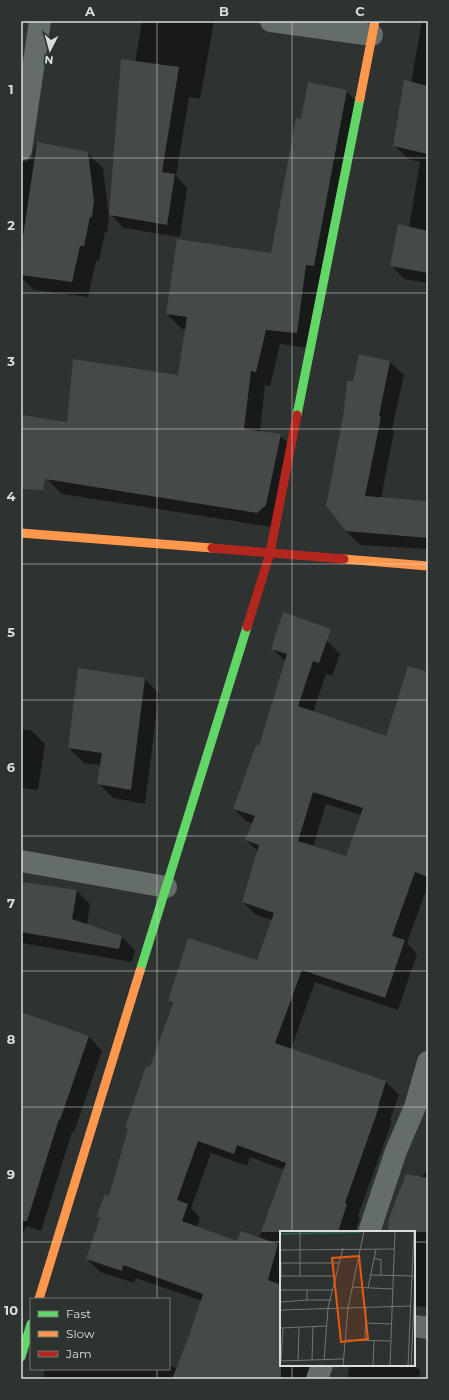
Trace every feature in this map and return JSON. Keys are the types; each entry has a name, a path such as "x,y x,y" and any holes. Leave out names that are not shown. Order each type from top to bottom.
{"street":[{"path":"21,150 40,21"},
{"path":"39,1298 270,553 374,28 271,21"},
{"path":"21,533 428,566"},
{"path":"21,861 166,887"},
{"path":"369,1231 396,1151 421,1108 428,1062"},
{"path":"415,1326 428,1328"},
{"path":"21,1357 30,1327"},
{"path":"317,1379 322,1366"}],"building":[{"path":"121,59 179,67 162,172 175,174 167,225 109,215"},
{"path":"404,80 428,86 428,154 393,146"},
{"path":"308,82 347,90 314,266 306,265 297,333 266,330 256,372 251,371 244,429 281,434 266,505 257,513 45,479 43,490 21,489 21,415 67,422 73,359 178,375 187,317 166,314 177,239 271,253 296,118 301,119"},
{"path":"37,142 88,152 94,201 92,217 90,217 84,246 80,246 72,282 21,275 21,250"},
{"path":"398,224 428,231 428,273 390,266"},
{"path":"359,354 390,361 379,416 381,417 365,496 428,501 428,538 346,531 326,506 343,417 347,381 353,381"},
{"path":"283,612 331,629 319,663 313,661 298,706 386,736 408,666 428,672 428,877 415,872 392,936 405,940 385,998 302,970 275,1043 386,1081 379,1107 345,1203 347,1204 338,1231 261,1232 286,1163 237,1145 234,1154 198,1141 177,1200 188,1204 182,1221 237,1241 241,1231 278,1244 268,1280 280,1285 281,1379 172,1379 203,1294 123,1265 122,1271 86,1259 100,1218 96,1217 105,1194 109,1196 128,1129 125,1128 146,1066 150,1067 173,1003 168,1001 188,938 257,960 274,913 242,902 259,845 245,840 255,816 233,809 256,745 259,746 287,654 271,649","holes":["313,792 363,808 346,856 298,841"]},
{"path":"78,668 145,678 131,790 97,784 102,753 68,748"},
{"path":"21,882 77,890 72,919 122,936 119,949 21,932"},
{"path":"21,1012 89,1036 60,1120 59,1119 27,1221 21,1221"},
{"path":"406,1174 428,1178 428,1232 388,1231 389,1218"}],"traffic: fast":[{"path":"297,415 360,98"},
{"path":"140,971 247,627"},
{"path":"21,1357 30,1327"}],"traffic: slow":[{"path":"360,98 375,21"},
{"path":"21,533 212,548"},
{"path":"344,559 428,566"},
{"path":"39,1298 140,971"}],"traffic: jam":[{"path":"247,627 270,553 297,415"},
{"path":"212,548 344,559"}]}
